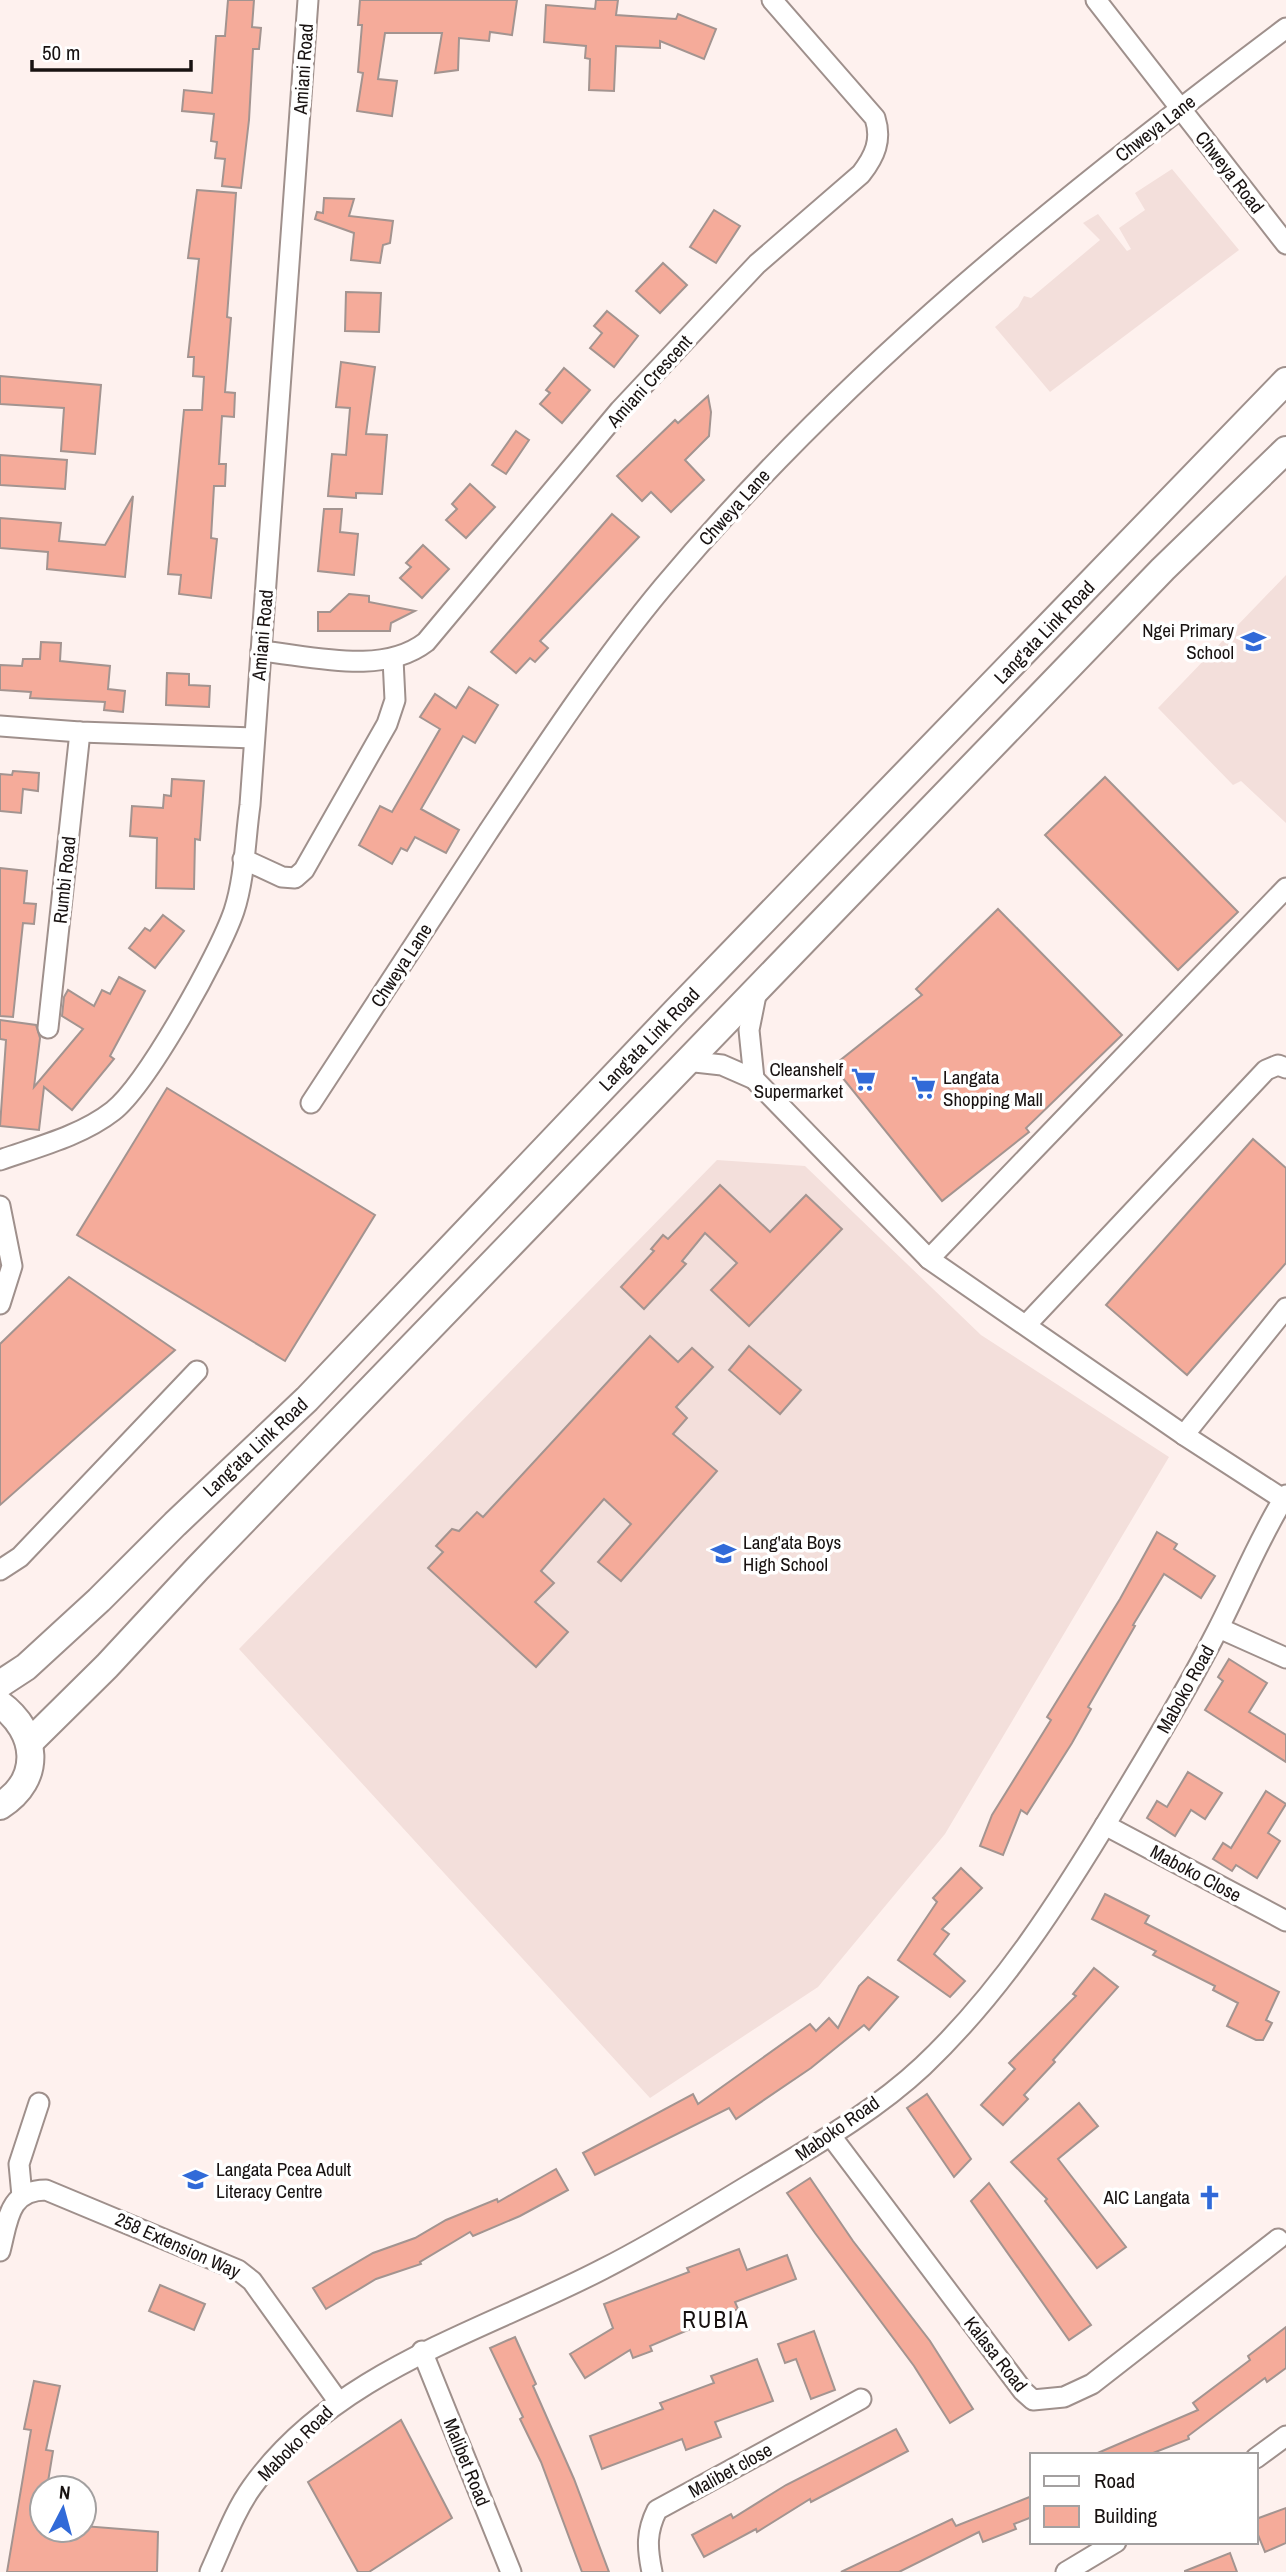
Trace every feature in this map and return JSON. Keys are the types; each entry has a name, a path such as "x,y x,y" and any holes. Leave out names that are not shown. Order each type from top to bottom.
{"main road":[{"name":"Lang'ata Link Road","path":"0,1684 26,1667 99,1600 307,1399 677,1010 1286,381"},
{"path":"30,1742 107,1666 757,987 1163,569 1286,450"},
{"path":"0,1704 24,1727 30,1742 31,1762 16,1794 0,1806"}],"street":[{"name":"Amiani Road","path":"0,1160 90,1126 113,1111 131,1094 215,951 234,911 243,859 254,738 308,0"},
{"name":"Amiani Crescent","path":"261,651 343,659 393,659 414,651 426,642 620,410 757,264 861,174 874,158 879,131 874,118 772,0"},
{"name":"Chweya Road","path":"1096,0 1286,244"},
{"name":"Chweya Lane","path":"312,1103 577,698 663,587 773,463 889,349 1014,239 1286,28"},
{"path":"243,859 282,877 295,878 304,870 387,723 395,700 393,659"},
{"path":"0,726 80,732 254,738"},
{"name":"Rumbi Road","path":"48,1028 80,732"},
{"path":"929,1259 1286,888"},
{"path":"754,1079 749,1030 757,987"},
{"path":"686,1061 722,1065 754,1079 929,1259 1184,1435 1285,1498"},
{"path":"1026,1325 1266,1070 1278,1065 1286,1068"},
{"path":"0,1206 12,1266 0,1304"},
{"path":"1184,1435 1281,1314"},
{"path":"0,1570 20,1558 197,1371"},
{"name":"Maboko Road","path":"210,2572 250,2489 282,2452 338,2401 387,2375 422,2351 603,2269 831,2136 921,2067 981,2004 1059,1903 1168,1721 1219,1628 1265,1529 1285,1498"},
{"path":"1219,1628 1286,1658"},
{"name":"Maboko Close","path":"1105,1825 1286,1921"},
{"path":"0,2251 15,2201 22,2196 19,2164 39,2103"},
{"name":"Kalasa Road","path":"831,2136 1023,2391 1033,2400 1064,2397 1091,2384 1278,2239"},
{"name":"258 Extension Way","path":"22,2196 29,2190 63,2195 238,2270 252,2280 338,2401"},
{"name":"Malibet Road","path":"422,2351 511,2572"},
{"name":"Malibet close","path":"652,2572 647,2546 648,2528 657,2510 861,2399"},
{"path":"1258,2457 1286,2436"},
{"path":"1066,2572 1113,2544"}],"shaded area":[{"path":"1172,169 1239,250 1050,392 995,327 1018,307 1024,296 1031,298 1100,240 1083,223 1098,214 1127,251 1131,249 1119,228 1145,210 1135,193"},
{"name":"Ngei Primary School","path":"1286,575 1286,823 1241,781 1233,785 1158,708"},
{"name":"Lang'ata Boys High School","path":"717,1160 805,1166 981,1335 1169,1457 945,1834 818,1987 650,2098 239,1649"}],"building":[{"path":"228,0 254,0 252,27 261,28 259,49 253,49 249,120 241,188 222,186 225,159 215,158 217,142 211,141 214,114 182,111 184,90 212,93 216,36 225,36"},
{"path":"360,0 517,0 512,35 490,32 489,41 459,38 458,70 435,73 442,33 385,33 378,79 397,81 392,116 357,111 363,73 358,72 362,25 358,25"},
{"path":"596,0 618,0 616,15 676,19 678,14 716,29 704,59 660,41 660,48 616,46 614,91 589,90 590,59 585,58 586,46 544,42 546,5 595,9"},
{"path":"197,190 236,193 227,317 231,318 225,392 235,393 234,417 222,416 219,464 226,464 225,486 214,486 211,538 217,539 211,598 179,594 181,575 168,574 184,410 202,410 204,377 193,376 194,357 188,357 199,259 188,258"},
{"path":"324,198 354,199 349,216 393,221 390,243 383,245 380,263 351,260 354,233 315,219 317,212 323,213"},
{"path":"714,210 740,226 716,263 690,247"},
{"path":"663,263 687,285 660,313 636,291"},
{"path":"346,292 381,293 379,332 345,331"},
{"path":"607,311 638,336 614,367 590,348 602,333 594,326"},
{"path":"341,362 375,367 366,434 387,435 382,494 356,493 356,498 328,496 332,454 346,455 350,408 336,407"},
{"path":"564,368 590,390 562,423 540,404 550,393 546,390"},
{"path":"0,376 101,385 95,454 61,451 64,408 0,404"},
{"path":"708,396 711,412 709,436 685,460 704,480 671,512 651,492 642,501 617,476 675,420 678,423"},
{"path":"516,431 529,440 506,474 492,465"},
{"path":"0,455 67,460 65,489 0,485"},
{"path":"470,484 495,507 466,538 446,520 457,509 452,504"},
{"path":"133,496 125,577 47,569 48,552 0,548 0,518 61,523 59,541 105,545"},
{"path":"324,509 342,509 340,532 358,534 354,575 318,571"},
{"path":"612,514 639,537 540,641 548,648 535,662 530,658 516,673 491,652"},
{"path":"423,545 449,569 422,598 400,578 411,567 406,563"},
{"path":"349,594 369,596 369,602 415,611 391,623 390,631 318,631 318,612 330,612"},
{"path":"41,642 61,643 60,661 110,666 108,689 125,691 123,712 104,710 105,702 30,698 31,692 0,690 0,665 22,666 23,659 40,659"},
{"path":"167,673 189,674 189,685 210,686 209,707 166,705"},
{"path":"469,687 498,705 475,743 463,736 421,809 459,830 446,853 415,837 407,851 401,848 392,864 359,845 380,806 392,812 440,729 420,717 435,694 456,708"},
{"path":"13,771 39,773 38,791 23,789 21,813 0,811 0,774 12,775"},
{"path":"1105,777 1238,912 1178,970 1045,835"},
{"path":"172,779 204,781 200,840 195,839 194,889 156,888 157,838 130,836 132,806 163,808 164,795 171,796"},
{"path":"0,868 27,871 24,903 36,904 34,924 23,923 13,1017 0,1016"},
{"path":"998,909 1122,1035 1026,1128 1029,1132 942,1201 833,1066 922,995 916,989"},
{"path":"163,915 184,931 155,968 129,948 145,928 150,931"},
{"path":"119,977 145,991 110,1056 114,1059 72,1110 44,1087 39,1130 0,1126 6,1040 0,1039 0,1020 36,1025 40,1038 34,1087 83,1029 62,1016 64,997 68,990 94,1006 102,990 110,994"},
{"path":"167,1088 375,1215 285,1361 77,1235"},
{"path":"1253,1139 1286,1168 1286,1263 1187,1375 1106,1305"},
{"path":"720,1185 770,1232 806,1195 842,1229 749,1326 711,1290 737,1263 705,1233 682,1261 686,1264 644,1309 621,1287 654,1251 651,1249 663,1235 668,1239"},
{"path":"69,1277 175,1350 0,1505 0,1344"},
{"path":"650,1336 678,1362 692,1348 713,1367 676,1407 687,1418 673,1434 717,1471 621,1581 598,1562 631,1524 604,1499 541,1571 554,1583 535,1602 568,1632 536,1667 428,1568 443,1552 436,1546 452,1529 459,1531 477,1512 483,1517"},
{"path":"749,1346 801,1390 780,1414 729,1370"},
{"path":"1157,1532 1177,1544 1174,1549 1215,1576 1201,1598 1164,1574 1088,1707 1091,1709 1072,1743 1027,1814 1021,1810 1003,1855 980,1846 992,1815 1051,1720 1047,1717 1120,1599"},
{"path":"1229,1659 1267,1683 1249,1712 1286,1735 1286,1762 1205,1710 1223,1681 1218,1677"},
{"path":"1188,1772 1222,1793 1205,1819 1191,1810 1175,1836 1147,1818 1157,1801 1167,1807"},
{"path":"1266,1791 1286,1804 1268,1833 1280,1841 1257,1878 1236,1865 1232,1871 1213,1859 1223,1843 1231,1848"},
{"path":"961,1868 982,1888 942,1929 949,1934 934,1954 965,1981 950,1997 898,1960 937,1902 933,1898"},
{"path":"1105,1894 1149,1916 1145,1923 1279,1992 1266,2020 1272,2023 1263,2040 1256,2040 1227,2026 1238,2003 1213,1990 1215,1986 1153,1955 1156,1951 1092,1919"},
{"path":"1094,1968 1118,1987 1053,2060 1055,2062 1024,2095 1028,2099 1003,2125 981,2105 1015,2069 1009,2063 1076,1996 1073,1994"},
{"path":"868,1977 898,1997 869,2030 864,2025 811,2068 736,2119 729,2108 595,2175 583,2153 693,2094 698,2104 810,2024 816,2031 829,2018 838,2028 859,1986"},
{"path":"927,2094 971,2159 954,2177 907,2108"},
{"path":"1079,2103 1098,2126 1058,2159 1126,2247 1097,2268 1045,2201 1047,2199 1011,2162"},
{"path":"556,2169 568,2190 520,2216 473,2236 470,2232 420,2262 421,2264 376,2279 326,2309 313,2288 373,2253 415,2238 446,2220 497,2199 498,2202"},
{"path":"810,2178 853,2241 930,2341 973,2409 950,2423 914,2366 815,2233 787,2193"},
{"path":"989,2183 1091,2325 1069,2340 971,2201"},
{"path":"739,2249 747,2270 787,2255 796,2279 735,2302 738,2309 650,2346 652,2351 633,2358 630,2350 585,2378 570,2354 613,2328 604,2304 689,2272 687,2268"},
{"path":"160,2285 205,2304 194,2330 149,2311"},
{"path":"1286,2327 1286,2368 1267,2382 1265,2378 1188,2436 1189,2439 1153,2453 1098,2453 1198,2410 1193,2403 1250,2360 1248,2356"},
{"path":"814,2331 835,2390 811,2399 796,2359 785,2363 778,2344"},
{"path":"515,2337 609,2572 582,2572 541,2462 520,2419 523,2417 490,2348"},
{"path":"757,2359 773,2401 715,2422 721,2437 686,2450 682,2439 602,2469 590,2436 663,2409 660,2403 714,2383 711,2376"},
{"path":"34,2381 60,2386 46,2450 53,2451 49,2474 28,2474 28,2544 98,2544 98,2527 158,2532 157,2572 7,2572 31,2430 24,2429"},
{"path":"401,2420 452,2518 369,2572 358,2572 308,2482"},
{"path":"896,2429 908,2451 811,2502 810,2499 757,2532 756,2529 704,2557 692,2535 731,2514 733,2518 786,2485"},
{"path":"1030,2497 1030,2518 1014,2524 1016,2529 983,2542 979,2532 899,2572 841,2572 952,2519 956,2526"},
{"path":"1286,2508 1286,2543 1265,2552 1258,2535 1258,2518"},
{"path":"1230,2553 1237,2572 1185,2572 1185,2571"}],"place":[{"name":"Ngei Primary School","path":"1254,641"},
{"name":"Cleanshelf Supermarket","path":"863,1080"},
{"name":"Langata Shopping Mall","path":"923,1088"},
{"name":"Lang'ata Boys High School","path":"723,1553"},
{"name":"Langata Pcea Adult Literacy Centre","path":"196,2180"},
{"name":"AIC Langata","path":"1210,2197"}],"district":[{"name":"RUBIA","path":"716,2320"}]}
